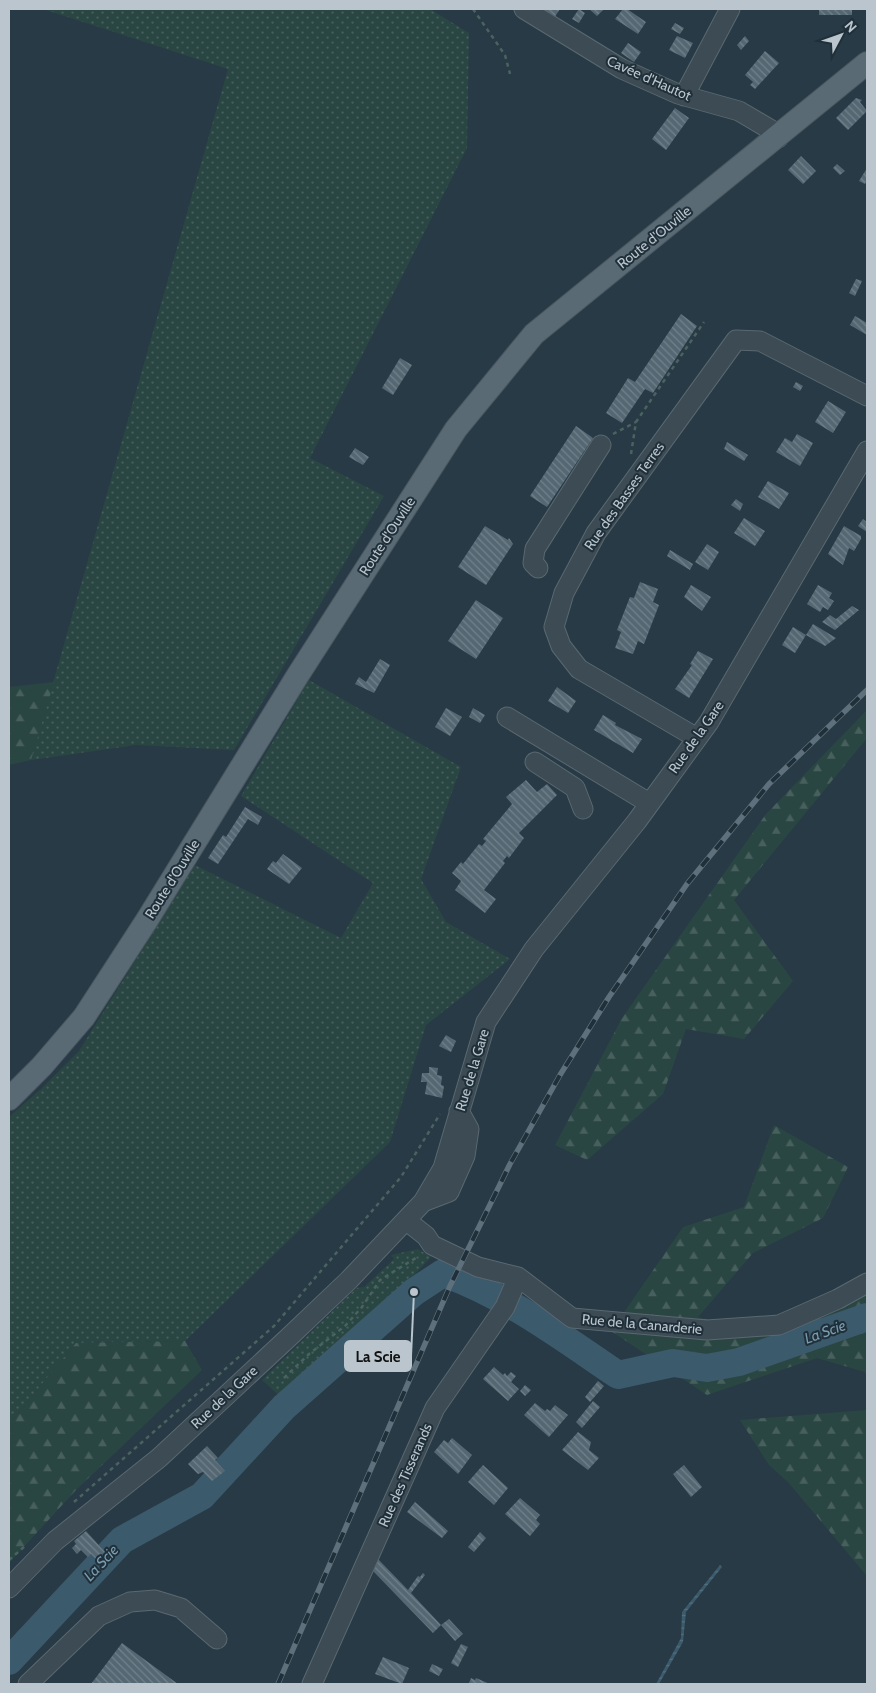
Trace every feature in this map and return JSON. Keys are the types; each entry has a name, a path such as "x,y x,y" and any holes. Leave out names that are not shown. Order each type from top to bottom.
{"main road":[{"name":"Route d'Ouville","path":"9,1099 42,1066 84,1017 152,912 298,674 456,429 534,334 778,138 867,63"}],"street":[{"name":"Cavée d'Hautot","path":"524,9 622,69 684,96 739,111 772,131 778,138"},
{"path":"684,96 730,9"},
{"name":"Rue des Basses Terres","path":"697,738 579,669 561,646 554,627 564,593 596,533 736,340 760,340 867,396"},
{"path":"538,568 534,563 535,549 601,445"},
{"name":"Rue de la Gare","path":"9,1588 55,1541 159,1458 288,1338 407,1221 422,1202 443,1168 486,1022 534,949 649,803 709,722 867,451"},
{"path":"507,717 649,803"},
{"path":"534,762 575,788 583,809"},
{"name":"Rue de la Canarderie","path":"407,1221 426,1236 432,1245 478,1267 517,1281 572,1318 707,1330 779,1325 838,1299 867,1283"},
{"name":"Rue des Tisserands","path":"312,1684 435,1408 505,1308 517,1281"},
{"path":"28,1684 99,1616 130,1602 155,1600 180,1608 217,1639"}],"path":[{"path":"473,9 505,55 510,74"},
{"path":"636,477 630,461 636,422 704,322"},
{"path":"601,445 618,430 636,422"},
{"path":"68,1508 274,1326 401,1177 441,1113 459,1111"},
{"path":"284,1378 309,1354 345,1326 362,1307 380,1280 432,1245"},
{"path":"9,1560 31,1540"}],"green space":[{"path":"43,9 430,9 469,33 467,148 310,458 384,496 234,750 136,745 31,760 228,69"},
{"path":"309,680 461,767 421,879 446,922 510,959 426,1025 390,1142 185,1341 76,1343 9,1424 9,1117 41,1089 79,1051 195,865 341,938 373,883 241,796"},
{"path":"54,682 31,760 9,765 9,687"},
{"path":"867,710 867,738 734,900 793,981 744,1039 686,1029 663,1094 587,1160 555,1145 622,1018 766,814"},
{"path":"774,1125 848,1167 823,1218 753,1253 698,1317 762,1335 867,1287 867,1379 865,1372 817,1358 707,1395 611,1331 683,1227 744,1207"},
{"path":"418,1249 431,1257 344,1350 283,1399 262,1380 356,1288 364,1287 394,1259 391,1255"},
{"path":"185,1341 202,1370 76,1490 9,1563 9,1424 76,1343"},
{"path":"867,1410 867,1576 788,1482 769,1465 740,1420"}],"water":[{"path":"720,1565 722,1567 686,1612 683,1642 659,1684 656,1684 681,1638 682,1612"}],"building":[{"path":"540,9 560,9 554,18"},
{"path":"579,9 585,13 579,23 572,19"},
{"path":"589,9 604,9 597,16"},
{"path":"623,9 627,9 646,22 638,34 615,19"},
{"path":"819,9 852,9 852,15 819,15"},
{"path":"675,23 684,28 680,34 671,29"},
{"path":"677,36 693,43 685,58 669,50"},
{"path":"745,36 749,41 741,50 737,45"},
{"path":"628,43 641,52 634,62 621,53"},
{"path":"765,51 779,63 755,89 750,85 753,82 745,75"},
{"path":"856,98 862,100 860,102 867,111 848,130 836,118"},
{"path":"675,108 689,118 666,150 652,139"},
{"path":"801,156 816,171 803,184 788,170"},
{"path":"837,164 845,171 840,175 833,168"},
{"path":"867,168 867,180 865,184 859,181"},
{"path":"856,279 862,281 855,296 849,293"},
{"path":"681,314 697,326 653,393 645,389 622,423 606,413 628,378 635,382"},
{"path":"855,316 867,323 867,335 850,325"},
{"path":"400,358 412,365 393,395 382,388"},
{"path":"796,382 803,386 800,391 793,387"},
{"path":"828,401 846,412 833,433 815,422"},
{"path":"576,426 593,438 547,507 530,496"},
{"path":"797,434 813,443 800,466 776,452 785,438 792,442"},
{"path":"727,442 748,455 744,461 724,449"},
{"path":"355,448 369,457 363,465 349,457"},
{"path":"768,481 789,493 779,509 758,497"},
{"path":"736,499 743,504 740,511 731,505"},
{"path":"744,518 765,531 755,546 734,533"},
{"path":"863,519 867,522 867,532 858,526"},
{"path":"485,526 508,540 509,538 513,544 486,585 458,567"},
{"path":"844,526 861,536 861,539 854,551 849,548 843,565 828,554"},
{"path":"707,544 719,552 708,570 695,562"},
{"path":"670,550 693,564 690,570 667,556"},
{"path":"640,582 658,589 653,602 659,605 644,644 638,641 633,654 615,648 621,632 617,630 630,597 634,598"},
{"path":"691,585 711,597 702,611 684,597"},
{"path":"818,585 832,593 829,598 834,601 828,610 823,607 820,612 807,604"},
{"path":"476,600 503,618 476,659 448,641"},
{"path":"852,606 859,610 835,630 822,622 830,615 836,619"},
{"path":"813,624 836,638 825,646 806,635"},
{"path":"793,627 806,635 795,653 782,645"},
{"path":"698,651 713,659 689,698 675,689 692,665 690,664"},
{"path":"380,659 390,665 374,693 355,684 359,677 366,682"},
{"path":"557,687 576,701 568,713 548,701"},
{"path":"446,708 462,717 450,736 435,727"},
{"path":"473,708 485,715 480,723 469,717"},
{"path":"603,715 616,723 615,725 642,739 633,753 594,730"},
{"path":"526,780 537,792 547,784 557,795 519,833 524,838 509,858 507,856 503,861 505,863 484,890 496,899 485,913 455,890 461,881 452,873 461,862 463,864 479,844 482,846 486,841 483,839 512,804 506,797"},
{"path":"245,807 262,817 258,825 248,819 218,864 208,858 223,835 226,837"},
{"path":"283,854 302,868 289,884 267,869 273,861 276,863"},
{"path":"446,1035 456,1041 451,1052 439,1046"},
{"path":"429,1067 438,1068 437,1075 442,1076 441,1085 444,1086 442,1098 425,1094 427,1082 421,1082 422,1073 429,1073"},
{"path":"494,1367 503,1375 505,1373 507,1376 511,1372 516,1376 511,1382 519,1389 508,1401 483,1379"},
{"path":"598,1381 604,1386 590,1402 585,1397"},
{"path":"525,1385 531,1390 525,1396 520,1391"},
{"path":"593,1401 600,1407 582,1428 576,1422"},
{"path":"535,1403 545,1411 547,1409 550,1411 555,1405 568,1415 549,1437 524,1415"},
{"path":"578,1432 591,1442 589,1450 599,1458 588,1470 562,1450"},
{"path":"452,1438 472,1455 458,1474 434,1452 444,1440 448,1443"},
{"path":"207,1446 218,1458 215,1460 225,1471 212,1481 203,1472 198,1474 188,1464"},
{"path":"483,1465 508,1488 494,1505 468,1482"},
{"path":"684,1465 702,1487 691,1497 673,1474"},
{"path":"520,1498 540,1515 536,1520 540,1524 530,1536 505,1514"},
{"path":"415,1502 448,1531 442,1538 407,1512"},
{"path":"86,1531 105,1552 96,1559 91,1554 88,1557 81,1550 77,1554 72,1548 76,1544 74,1541"},
{"path":"480,1532 486,1538 474,1552 468,1547"},
{"path":"378,1559 408,1590 418,1576 420,1577 423,1573 425,1575 411,1593 441,1625 433,1633 373,1571"},
{"path":"449,1619 463,1634 455,1641 441,1625"},
{"path":"122,1643 178,1684 91,1684"},
{"path":"461,1644 468,1647 458,1667 451,1663"},
{"path":"383,1657 409,1668 402,1684 375,1674"},
{"path":"432,1664 443,1669 439,1676 429,1671"},
{"path":"471,1678 475,1680 476,1678 490,1684 471,1684 469,1683"}],"waterway":[{"name":"La Scie","path":"9,1661 122,1540 202,1496 284,1407 414,1292 443,1273 466,1282 512,1305 618,1375 673,1363 707,1368 739,1362 867,1317"}],"railway":[{"path":"278,1684 450,1286 510,1164 560,1075 609,997 687,884 769,784 867,690"}],"place":[{"name":"La Scie","path":"414,1292"}]}
